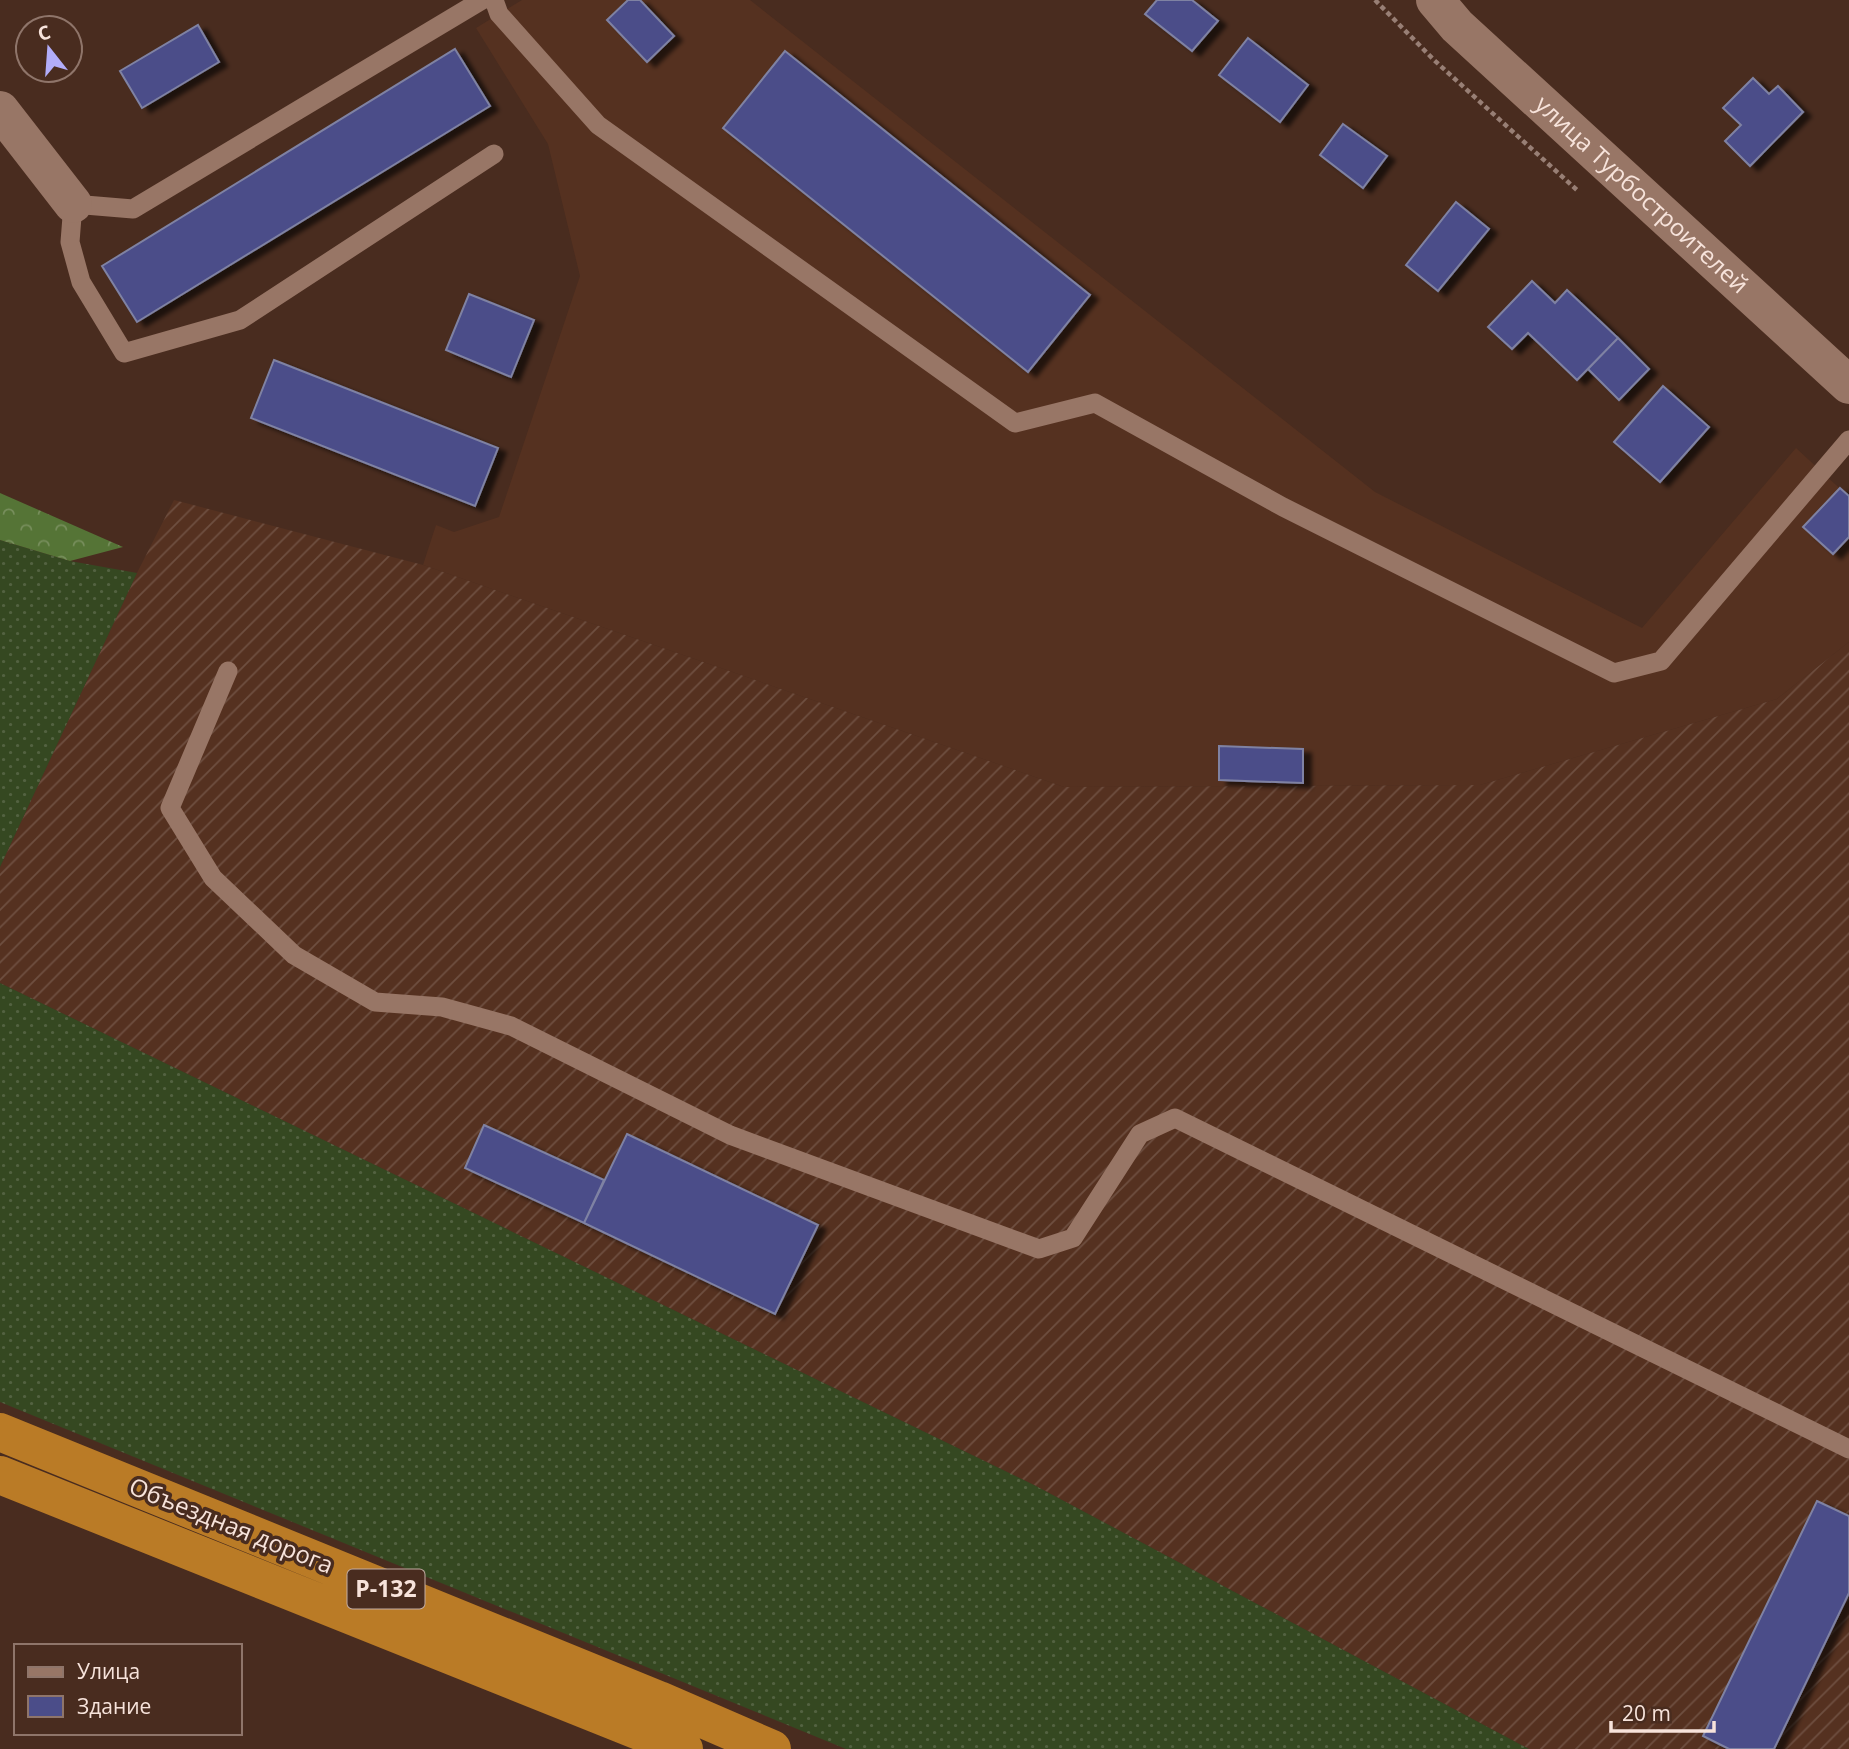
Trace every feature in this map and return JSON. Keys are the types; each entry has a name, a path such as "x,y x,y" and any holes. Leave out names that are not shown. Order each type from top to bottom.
{"highway":[{"name":"Объездная дорога","path":"0,1432 659,1700 772,1749"},
{"name":"Объездная дорога","path":"0,1475 684,1749"}],"street":[{"name":"улица Турбостроителей","path":"1435,0 1457,26 1849,385"},
{"path":"0,110 73,204"}],"lane":[{"path":"482,0 132,209 73,204 70,242 80,282 124,353 240,320 494,153"},
{"path":"494,0 499,14 598,125 1015,424 1095,403 1283,506 1614,673 1661,661 1849,440"},
{"path":"228,671 170,808 213,878 294,956 375,1002 442,1007 511,1026 730,1135 1040,1249 1073,1238 1140,1134 1175,1118 1849,1449"}],"shaded area":[{"path":"522,0 750,0 1375,492 1642,628 1796,448 1849,497 1849,642 1777,699 1480,785 1064,787 423,565 436,525 454,532 499,517 580,276 548,144 476,28"},
{"path":"174,500 423,565 1064,787 1480,785 1777,699 1849,642 1849,1749 1529,1749 1034,1485 0,983 0,867 137,573"}],"green space":[{"path":"0,493 123,547 70,561 0,540"},
{"path":"0,540 70,561 137,573 0,867"},
{"path":"0,983 1034,1485 1529,1749 846,1749 0,1402"}],"building":[{"path":"628,0 640,0 674,36 647,62 607,20"},
{"path":"1157,0 1192,0 1218,21 1192,51 1145,14"},
{"path":"198,25 219,62 142,108 120,71"},
{"path":"1248,38 1308,85 1280,122 1219,75"},
{"path":"455,49 490,106 137,322 102,266"},
{"path":"785,51 1090,295 1028,372 723,128"},
{"path":"1753,78 1769,94 1778,86 1803,112 1750,166 1725,141 1741,125 1723,108"},
{"path":"1343,124 1387,156 1363,188 1320,155"},
{"path":"1456,202 1489,229 1438,291 1406,265"},
{"path":"1532,281 1555,303 1567,290 1618,338 1577,380 1528,333 1512,349 1488,327"},
{"path":"469,294 534,320 511,377 446,350"},
{"path":"1618,338 1649,369 1619,400 1588,369"},
{"path":"274,360 498,448 475,506 251,418"},
{"path":"1663,386 1709,427 1660,482 1614,442"},
{"path":"1840,488 1849,496 1849,537 1833,554 1803,527"},
{"path":"1219,746 1303,749 1303,783 1219,780"},
{"path":"484,1125 604,1180 584,1223 465,1168"},
{"path":"627,1134 818,1225 775,1314 584,1223"},
{"path":"1817,1501 1849,1516 1849,1593 1774,1749 1729,1749 1703,1736"}]}
